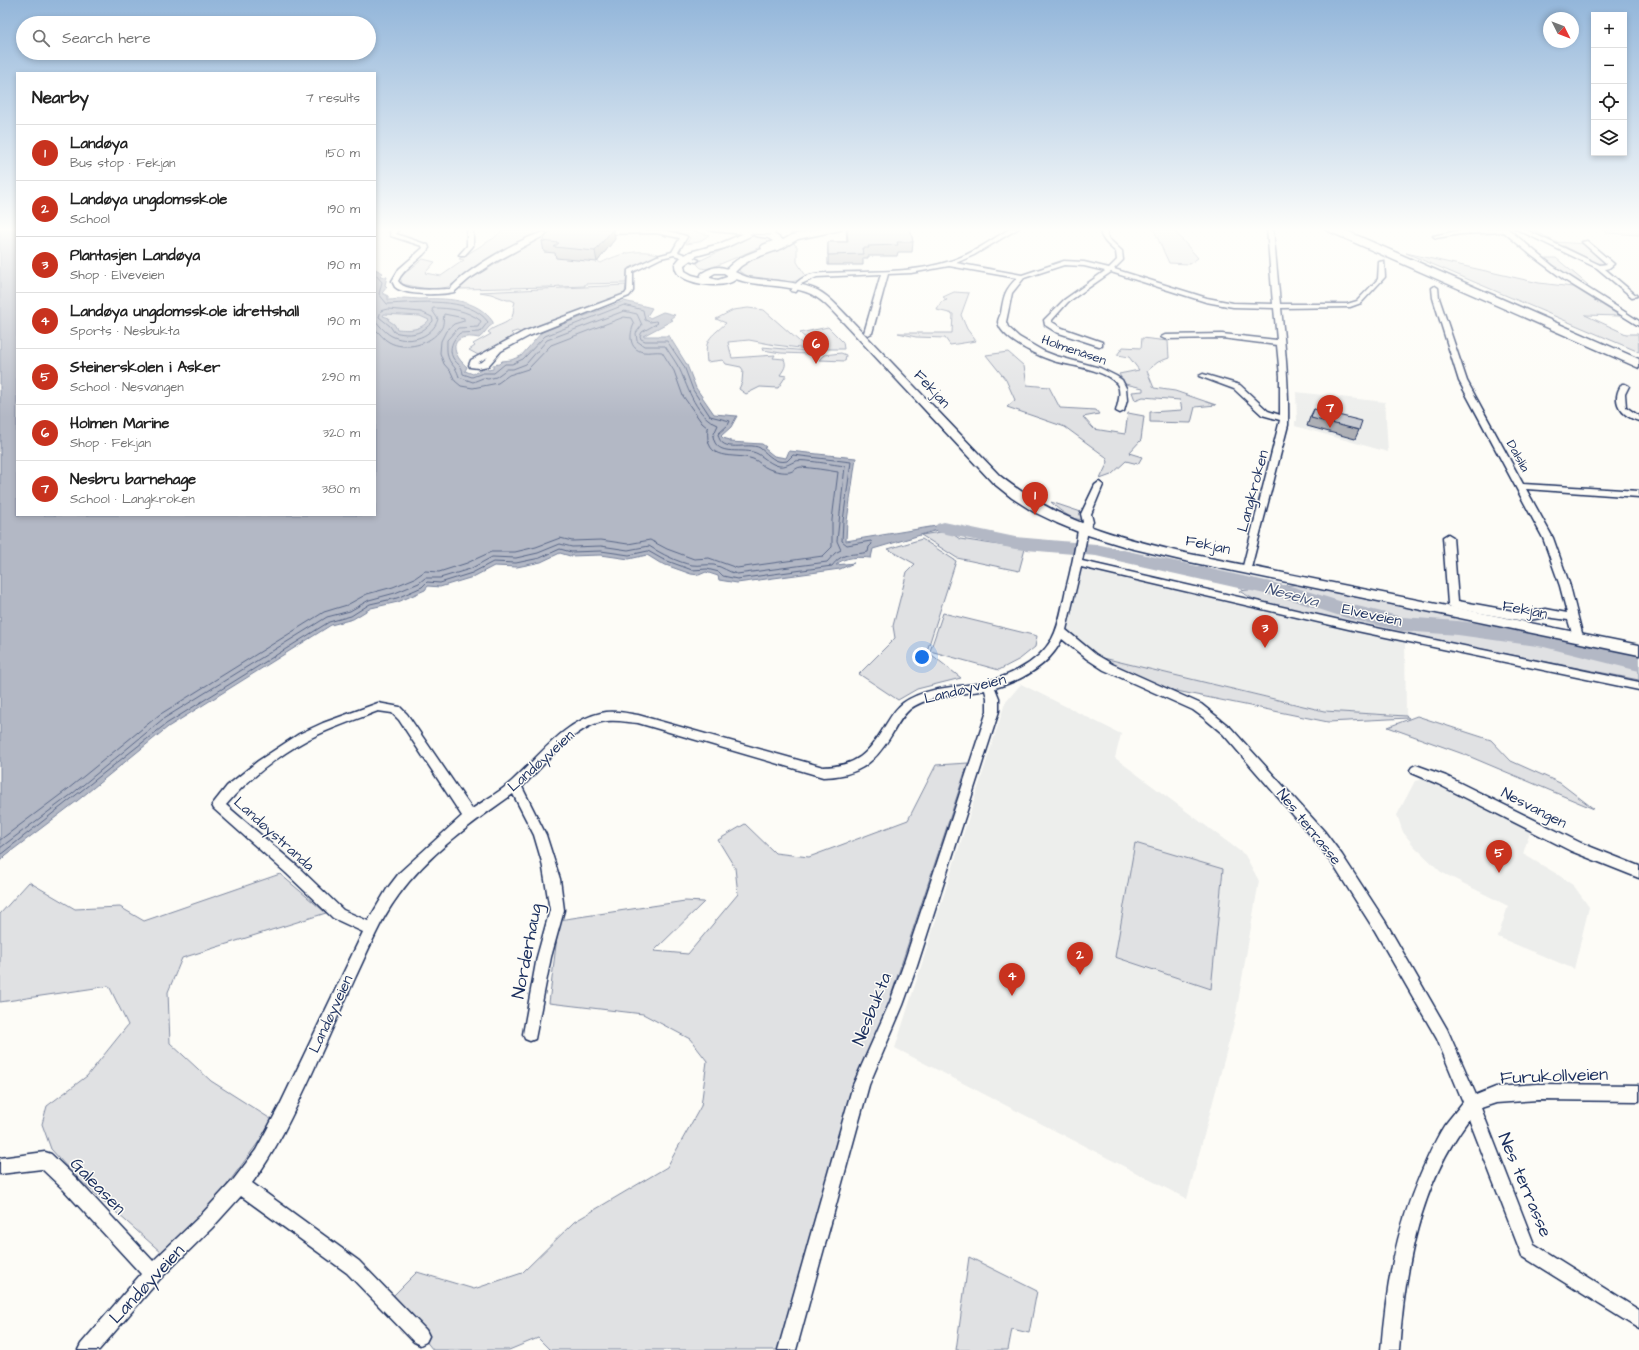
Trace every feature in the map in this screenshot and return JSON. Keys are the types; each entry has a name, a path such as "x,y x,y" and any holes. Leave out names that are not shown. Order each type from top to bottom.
{"highway":[{"path":"1473,291 1639,364"},
{"path":"1490,291 1639,356"}],"main road":[{"name":"Fekjan","path":"801,291 823,298 847,321 1001,484 1082,536 1124,543 1247,570 1639,650"}],"street":[{"path":"431,291 452,291"},
{"path":"498,349 545,326 624,297 630,291"},
{"path":"868,333 880,291"},
{"name":"Holmenåsen","path":"1008,291 1002,322 1008,332 1018,340 1054,359 1099,371 1119,381 1124,394 1120,411"},
{"path":"1080,291 1066,301 1048,320 1048,323 1053,327 1098,344"},
{"path":"1181,291 1221,303 1255,306 1348,306 1356,304 1369,291"},
{"name":"Langkroken","path":"1247,570 1284,419 1286,390 1276,291"},
{"name":"Dalslia","path":"1435,291 1436,298 1463,381 1548,538 1557,560 1578,637"},
{"path":"1584,291 1639,324"},
{"path":"1628,291 1634,296"},
{"path":"1164,337 1222,336 1282,343"},
{"path":"1203,376 1237,387 1265,414 1284,419"},
{"path":"1625,386 1621,391 1620,405 1622,409 1639,419"},
{"name":"Landøyveien","path":"88,1350 153,1274 206,1222 240,1185 262,1156 286,1111 371,929 392,893 405,876 441,842 470,818 515,786 560,742 577,728 602,717 618,716 668,727 808,769 823,772 842,771 858,765 871,755 894,720 910,704 934,694 988,685 1013,677 1030,668 1049,650 1060,631 1078,559 1082,536 1088,522 1086,514 1099,485"},
{"path":"1520,486 1639,494"},
{"path":"1448,537 1453,604 1524,616 1546,613 1572,617"},
{"name":"Elveveien","path":"1078,559 1161,583 1414,639 1639,686"},
{"name":"Nes terrasse","path":"1060,631 1081,649 1118,672 1197,707 1208,715 1227,731 1300,813 1337,860 1380,926 1442,1034 1464,1083 1528,1250 1639,1320"},
{"name":"Nesbukta","path":"787,1350 861,1085 896,1005 910,966 993,711 993,698 988,685"},
{"name":"Landøystranda","path":"371,929 338,914 291,869 218,806 222,799 262,764 302,737 378,707 396,710 403,717 470,818"},
{"name":"Nesvangen","path":"1416,770 1442,780 1576,847 1639,872"},
{"name":"Norderhaug","path":"515,786 540,835 553,879 557,910 544,957 530,1034"},
{"name":"Furukollveien","path":"1471,1104 1496,1095 1538,1092 1639,1093"},
{"path":"1390,1350 1393,1310 1401,1258 1416,1204 1435,1159 1450,1132 1471,1104"},
{"name":"Galeasen","path":"0,1166 45,1160 69,1183 153,1274"},
{"path":"240,1185 353,1267 420,1336"}],"shaded area":[{"path":"625,291 625,293 618,298 521,333 517,331 511,333 513,335 480,356 469,350 475,346 473,344 491,334 488,332 510,320 513,314 515,302 480,292"},
{"path":"1495,291 1579,291 1620,316 1585,315 1626,334 1638,334 1639,352"},
{"path":"954,292 969,293 961,315 967,329 976,341 950,345 945,338 916,337 898,333 952,333 953,314 937,310 941,302 947,300 943,297"},
{"path":"463,303 425,326 409,333 395,329 382,318 380,305"},
{"path":"748,308 764,310 808,349 749,340 728,342 732,358 775,355 773,358 784,359 785,361 785,367 780,375 786,376 778,388 760,387 746,394 739,389 742,382 743,370 741,367 726,364 723,360 707,362 706,348 709,339 726,323 716,319 733,310"},
{"path":"828,327 843,342 844,349 818,349 800,333"},
{"path":"1142,338 1168,341 1169,358 1158,362 1147,371 1154,388 1175,391 1216,405 1195,407 1191,423 1150,422 1150,412 1182,410 1180,400 1143,397 1135,400 1132,392 1143,391 1143,388 1125,384 1119,374 1139,370 1129,357 1117,355 1123,347 1141,348"},
{"path":"762,347 808,351 810,353 781,353 763,350"},
{"path":"1008,352 1024,366 1027,385 1049,387 1060,408 1096,410 1099,414 1083,417 1094,429 1125,434 1128,413 1144,416 1141,440 1129,453 1142,457 1138,464 1126,461 1111,475 1100,479 1108,462 1106,457 1065,427 1007,407 1015,400 1006,380 986,355"},
{"path":"841,353 846,355 845,361 819,360 824,355"},
{"path":"1296,392 1385,402 1388,452 1295,426 1295,421 1297,421"},
{"path":"1051,502 1083,513 1084,519 1075,519 1071,517"},
{"path":"948,531 960,539 1025,549 1019,571 957,558 921,535"},
{"path":"922,539 956,561 927,651 961,678 917,689 898,700 859,674 895,638 893,626 907,572 915,564 888,549"},
{"path":"1079,565 1405,639 1406,716 1324,711 1095,656 1063,631"},
{"path":"1300,584 1322,590 1639,655 1639,680 1405,634 1259,602 1239,591"},
{"path":"943,613 1037,636 1035,647 1020,659 999,670 930,651"},
{"path":"1095,656 1324,711 1406,716 1409,718 1328,722 1162,688"},
{"path":"1021,684 1121,734 1115,758 1245,855 1259,881 1235,1019 1187,1199 895,1048 1005,703"},
{"path":"1417,716 1491,740 1511,761 1560,783 1594,809 1466,755 1388,727"},
{"path":"968,763 830,1180 785,1350 550,1350 538,1338 509,1350 433,1350 391,1298 417,1272 474,1289 522,1273 574,1222 667,1167 701,1106 707,1061 690,1039 643,1014 549,1003 559,920 685,901 704,902 654,951 688,954 738,894 735,868 718,840 745,824 775,853 809,857 908,820 936,765"},
{"path":"1427,778 1531,828 1523,854 1574,886 1589,907 1574,969 1498,937 1508,906 1441,872 1414,846 1403,832 1397,815 1415,781"},
{"path":"1135,843 1223,869 1211,989 1115,957"},
{"path":"280,874 326,913 182,958 168,992 170,1043 211,1081 274,1121 171,1261 74,1175 51,1149 42,1124 47,1106 87,1076 128,1025 109,986 0,1002 0,914 29,882 75,909 120,907 144,921"},
{"path":"969,1257 1037,1291 1029,1333 1012,1329 1008,1350 956,1350"}],"water":[{"path":"0,291 16,291 16,516 376,516 376,291 384,291 382,293 388,296 388,300 404,298 460,301 478,308 486,314 493,324 479,338 463,338 458,340 455,344 457,355 467,367 465,371 473,374 487,367 488,370 493,369 493,365 521,356 542,332 624,301 652,308 647,316 650,318 663,312 675,315 670,319 673,320 643,336 669,336 687,365 696,388 714,414 737,416 731,427 721,436 723,438 730,440 730,442 762,444 766,447 764,448 774,456 786,458 789,451 856,458 847,521 846,541 942,525 944,528 873,549 871,558 857,557 843,560 836,565 854,563 840,569 737,583 719,580 718,576 706,572 699,575 691,574 660,563 647,555 629,559 601,555 570,556 560,553 541,562 517,567 494,566 473,577 440,587 428,586 425,590 398,602 371,608 353,619 331,625 168,727 77,801 0,861","holes":["384,314 420,316 429,320 426,324 418,328 406,330 397,329 394,324 388,320 389,318 383,316"]}],"building":[{"path":"1314,409 1362,421 1359,430 1311,418"}],"waterway":[{"name":"Neselva","path":"944,528 1015,543 1096,550 1294,594 1346,611 1402,624 1458,628 1544,639 1639,663"}],"place":[{"name":"Holmen Marine","path":"816,364"},
{"name":"Nesbru barnehage","path":"1330,428"},
{"name":"Landøya","path":"1035,515"},
{"name":"Plantasjen Landøya","path":"1265,648"},
{"name":"Steinerskolen i Asker","path":"1499,873"},
{"name":"Landøya ungdomsskole","path":"1080,975"},
{"name":"Landøya ungdomsskole idrettshall","path":"1012,996"}]}
